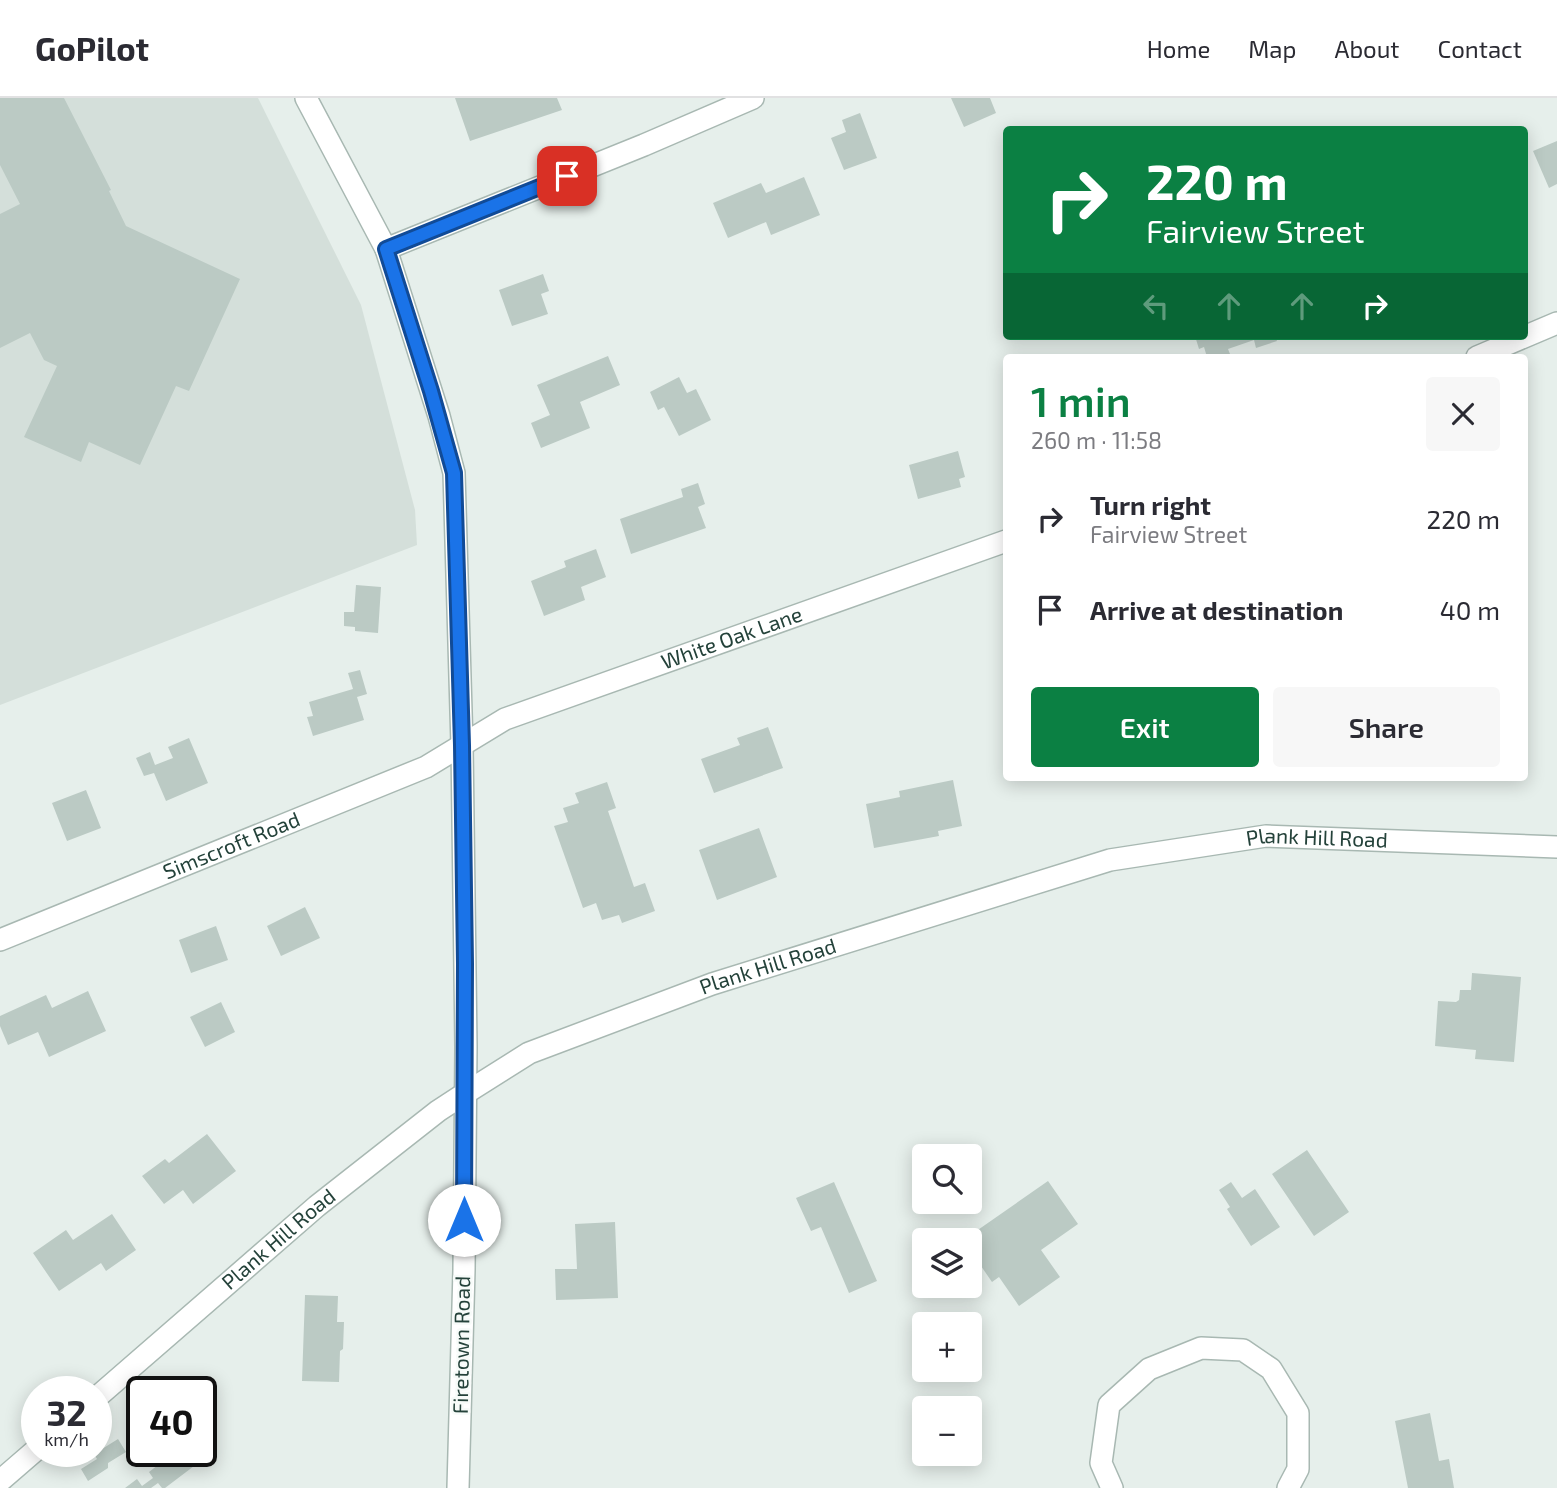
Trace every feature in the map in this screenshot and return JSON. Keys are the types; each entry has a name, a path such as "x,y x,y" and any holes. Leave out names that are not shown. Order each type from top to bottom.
{"street":[{"name":"Firetown Road","path":"306,98 386,249 454,473 462,745 466,1047 458,1488"},
{"path":"386,249 753,98"},
{"path":"1528,335 1557,323"},
{"path":"1485,354 1518,340"},
{"name":"White Oak Lane","path":"462,745 505,719 1003,542"},
{"name":"Simscroft Road","path":"0,940 426,767 462,745"},
{"name":"Plank Hill Road","path":"112,1384 317,1206 438,1111 529,1054 712,984 1110,860 1266,836 1557,847"},
{"path":"1112,1488 1101,1464 1109,1405 1149,1369 1201,1348 1243,1350 1271,1368 1298,1413 1298,1469 1288,1488"},
{"path":"0,1481 21,1463"}],"shaded area":[{"path":"0,98 258,98 361,305 415,510 417,545 0,705"}],"building":[{"path":"0,98 64,98 111,190 109,191 126,226 240,279 189,391 176,386 140,465 89,442 81,462 24,437 57,366 44,360 30,333 0,348 0,214 20,204 0,165"},
{"path":"455,98 557,98 562,110 470,141"},
{"path":"951,98 990,98 996,113 964,127"},
{"path":"860,113 877,158 844,170 831,138 846,132 842,120"},
{"path":"1557,141 1557,184 1549,188 1533,151"},
{"path":"804,177 820,215 771,235 766,222 728,238 713,203 761,183 766,193"},
{"path":"543,274 549,291 541,294 548,314 512,326 499,290"},
{"path":"1196,340 1254,340 1228,349 1230,354 1206,354 1204,347 1199,349"},
{"path":"1254,340 1277,341 1256,348"},
{"path":"608,356 620,385 580,402 590,428 541,448 531,423 550,415 537,385"},
{"path":"679,377 687,393 696,389 711,420 679,436 664,407 658,410 650,392"},
{"path":"958,451 965,477 959,479 961,487 918,499 909,465"},
{"path":"698,483 705,504 698,507 706,528 631,554 620,519 683,497 681,489"},
{"path":"596,549 606,577 581,587 585,600 544,616 531,581 566,567 564,561"},
{"path":"356,585 381,587 378,633 355,631 355,627 344,626 344,612 354,612"},
{"path":"360,670 367,694 357,697 364,720 313,736 307,717 313,716 309,702 353,689 348,673"},
{"path":"768,727 783,768 714,793 701,759 740,745 737,738"},
{"path":"189,738 208,783 166,801 154,773 144,776 136,758 150,752 155,765 173,758 168,747"},
{"path":"953,780 962,826 938,831 939,836 874,848 866,804 900,797 899,791"},
{"path":"607,782 616,808 608,811 634,887 645,883 655,911 622,923 619,915 602,920 596,903 583,908 554,826 568,822 563,808 579,803 575,793"},
{"path":"86,790 101,828 67,841 52,803"},
{"path":"759,828 777,877 717,900 699,850"},
{"path":"305,907 320,938 281,956 267,926"},
{"path":"216,926 228,960 191,973 179,940"},
{"path":"1472,973 1521,977 1514,1062 1475,1059 1476,1050 1435,1046 1438,1001 1459,1000 1460,990 1471,990"},
{"path":"88,991 106,1031 49,1057 38,1032 8,1045 0,1026 0,1016 46,995 52,1008"},
{"path":"221,1002 235,1032 205,1047 190,1017"},
{"path":"207,1134 236,1171 193,1204 183,1190 164,1204 142,1176 165,1159 169,1163"},
{"path":"1307,1150 1349,1212 1314,1236 1272,1174"},
{"path":"1048,1181 1078,1224 1041,1250 1060,1277 1019,1306 999,1277 992,1282 982,1267 981,1228"},
{"path":"834,1182 877,1281 849,1293 821,1227 811,1231 796,1198"},
{"path":"1231,1182 1242,1198 1255,1189 1280,1227 1251,1246 1227,1209 1230,1207 1219,1190"},
{"path":"112,1214 136,1250 106,1271 101,1263 59,1291 33,1253 66,1230 73,1240"},
{"path":"615,1222 618,1298 556,1300 555,1269 577,1269 575,1224"},
{"path":"305,1295 338,1296 337,1322 344,1322 339,1382 302,1381"},
{"path":"1430,1413 1439,1461 1449,1459 1454,1488 1408,1488 1395,1421"},
{"path":"118,1439 126,1452 112,1461 112,1443"},
{"path":"84,1467 108,1467 88,1481 81,1469"},
{"path":"155,1467 193,1467 165,1488 158,1483 151,1488 125,1488 137,1479 142,1486 153,1478 149,1472"}],"route":[{"path":"464,1220 465,964 454,473 439,416 386,249 567,176"}]}
